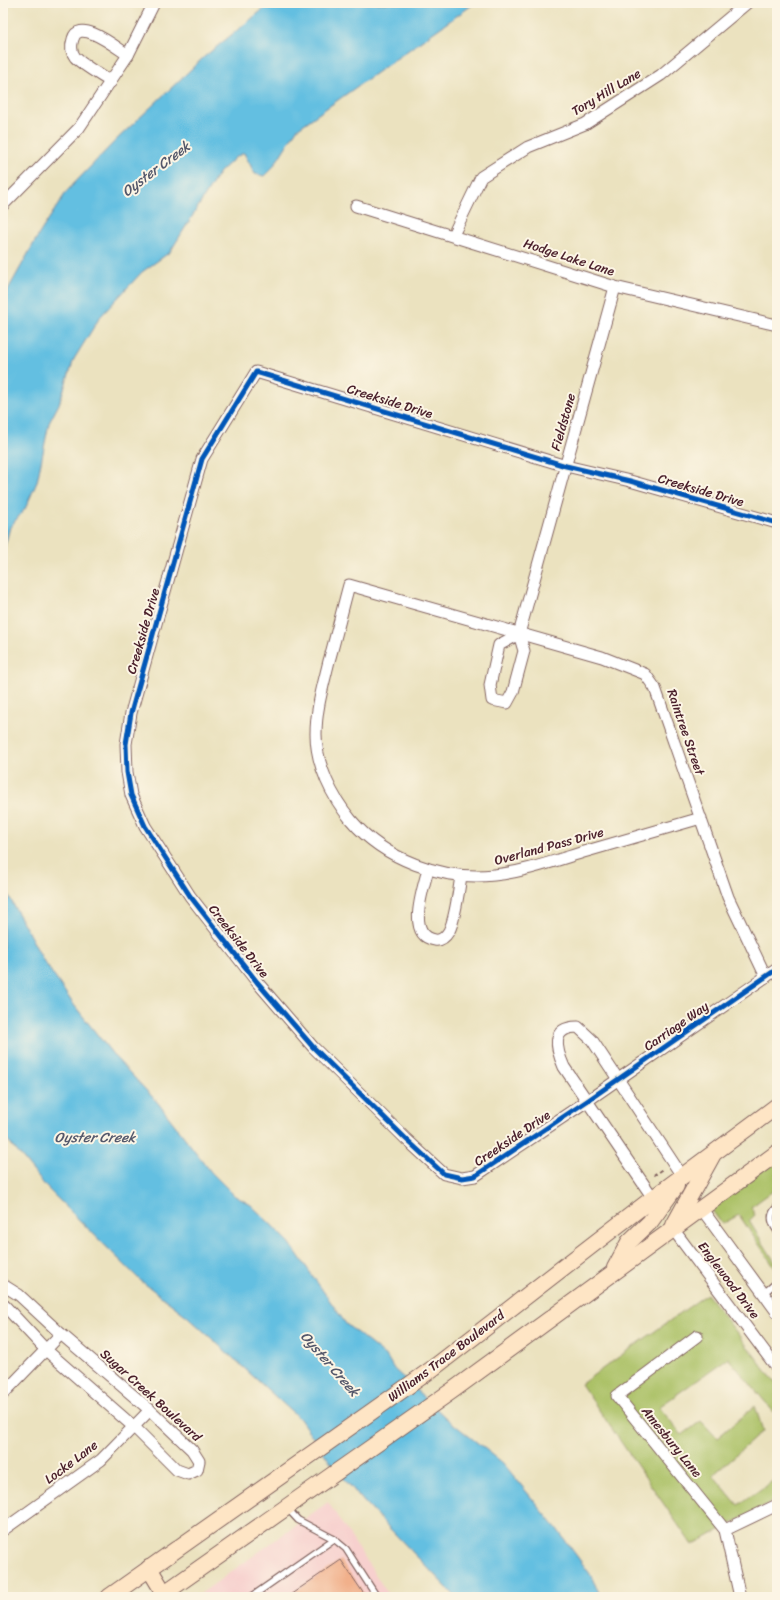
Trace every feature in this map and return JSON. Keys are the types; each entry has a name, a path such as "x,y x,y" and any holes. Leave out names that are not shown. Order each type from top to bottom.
{"main road":[{"name":"Williams Trace Boulevard","path":"109,1597 432,1369 653,1198 777,1106"},
{"path":"673,1229 715,1152"},
{"path":"149,1568 163,1596 286,1506 453,1390 777,1153"},
{"path":"612,1273 629,1242 650,1222 682,1176"}],"street":[{"path":"3,205 79,128 128,55 154,3"},
{"name":"Tory Hill Lane","path":"454,235 481,178 528,147 585,124 661,75 747,3"},
{"path":"111,82 74,57 71,46 74,36 81,31 91,32 128,55"},
{"name":"Hodge Lake Lane","path":"356,206 454,235 616,287 777,325"},
{"name":"Fieldstone","path":"519,634 499,645 490,685 492,700 501,703 507,703 514,692 524,651 519,634 616,287"},
{"name":"Creekside Drive","path":"587,1101 475,1176 462,1178 444,1174 406,1139 313,1047 257,982 190,896 145,826 131,795 127,772 126,744 131,713 202,459 256,372 566,466 630,481 777,523"},
{"name":"Raintree Street","path":"349,586 602,657 645,674 655,688 728,897 766,976"},
{"name":"Overland Pass Drive","path":"349,586 317,707 316,736 325,774 339,806 360,831 397,856 428,869 461,876 493,875 526,869 701,818"},
{"path":"428,869 417,919 424,935 428,938 437,940 444,937 450,930 461,876"},
{"name":"Carriage Way","path":"587,1101 777,969"},
{"path":"653,1198 564,1066 557,1052 557,1044 564,1030 570,1027 578,1027 585,1032 619,1079 682,1176"},
{"name":"Englewood Drive","path":"701,1208 777,1312"},
{"name":"Englewood Drive","path":"673,1229 777,1368"},
{"name":"Sugar Creek Boulevard","path":"3,1285 19,1295 61,1334 150,1410 192,1450 199,1461 198,1470 188,1474 177,1470 134,1427 46,1350 3,1304"},
{"path":"3,1394 61,1334"},
{"name":"Amesbury Lane","path":"697,1336 617,1396 725,1530 740,1597"},
{"name":"Locke Lane","path":"3,1530 101,1460 150,1410"},
{"path":"725,1530 777,1505"}],"lane":[{"path":"777,1207 771,1217 772,1224 777,1232"},
{"path":"764,1293 777,1282"},
{"path":"286,1506 298,1520 334,1539 346,1550 377,1597"},
{"path":"251,1597 334,1539"}],"path":[{"path":"654,1175 663,1169"}],"shaded area":[{"path":"328,1502 390,1597 196,1597"}],"green space":[{"path":"777,1158 777,1188 751,1207 755,1215 749,1221 777,1265 777,1271 739,1215 722,1224 711,1209"},
{"path":"707,1294 777,1385 777,1416 728,1358 659,1407 682,1435 701,1421 717,1438 755,1406 763,1431 713,1475 738,1505 777,1478 777,1499 692,1545 581,1384"}],"water":[{"name":"Oyster Creek","path":"271,3 475,3 297,129 273,167 264,176 255,174 244,153 236,157 219,173 170,252 142,272 100,317 74,359 59,404 49,423 37,482 25,509 10,527 3,553 3,301 5,295 39,234 67,191 115,141 204,57"},
{"name":"Oyster Creek","path":"3,885 43,960 74,1005 115,1057 158,1103 211,1172 235,1196 251,1205 289,1242 346,1324 387,1357 394,1369 446,1418 503,1463 557,1529 590,1574 601,1597 456,1597 366,1504 333,1466 300,1419 188,1317 140,1280 47,1188 7,1139 3,1131"}],"building":[{"path":"341,1560 366,1597 287,1597"}],"cycle path":[{"path":"777,523 630,481 566,466 256,372 202,459 131,713 126,744 127,772 131,795 145,826 190,896 257,982 313,1047 406,1139 444,1174 462,1178 475,1176 587,1101 777,969"}]}
